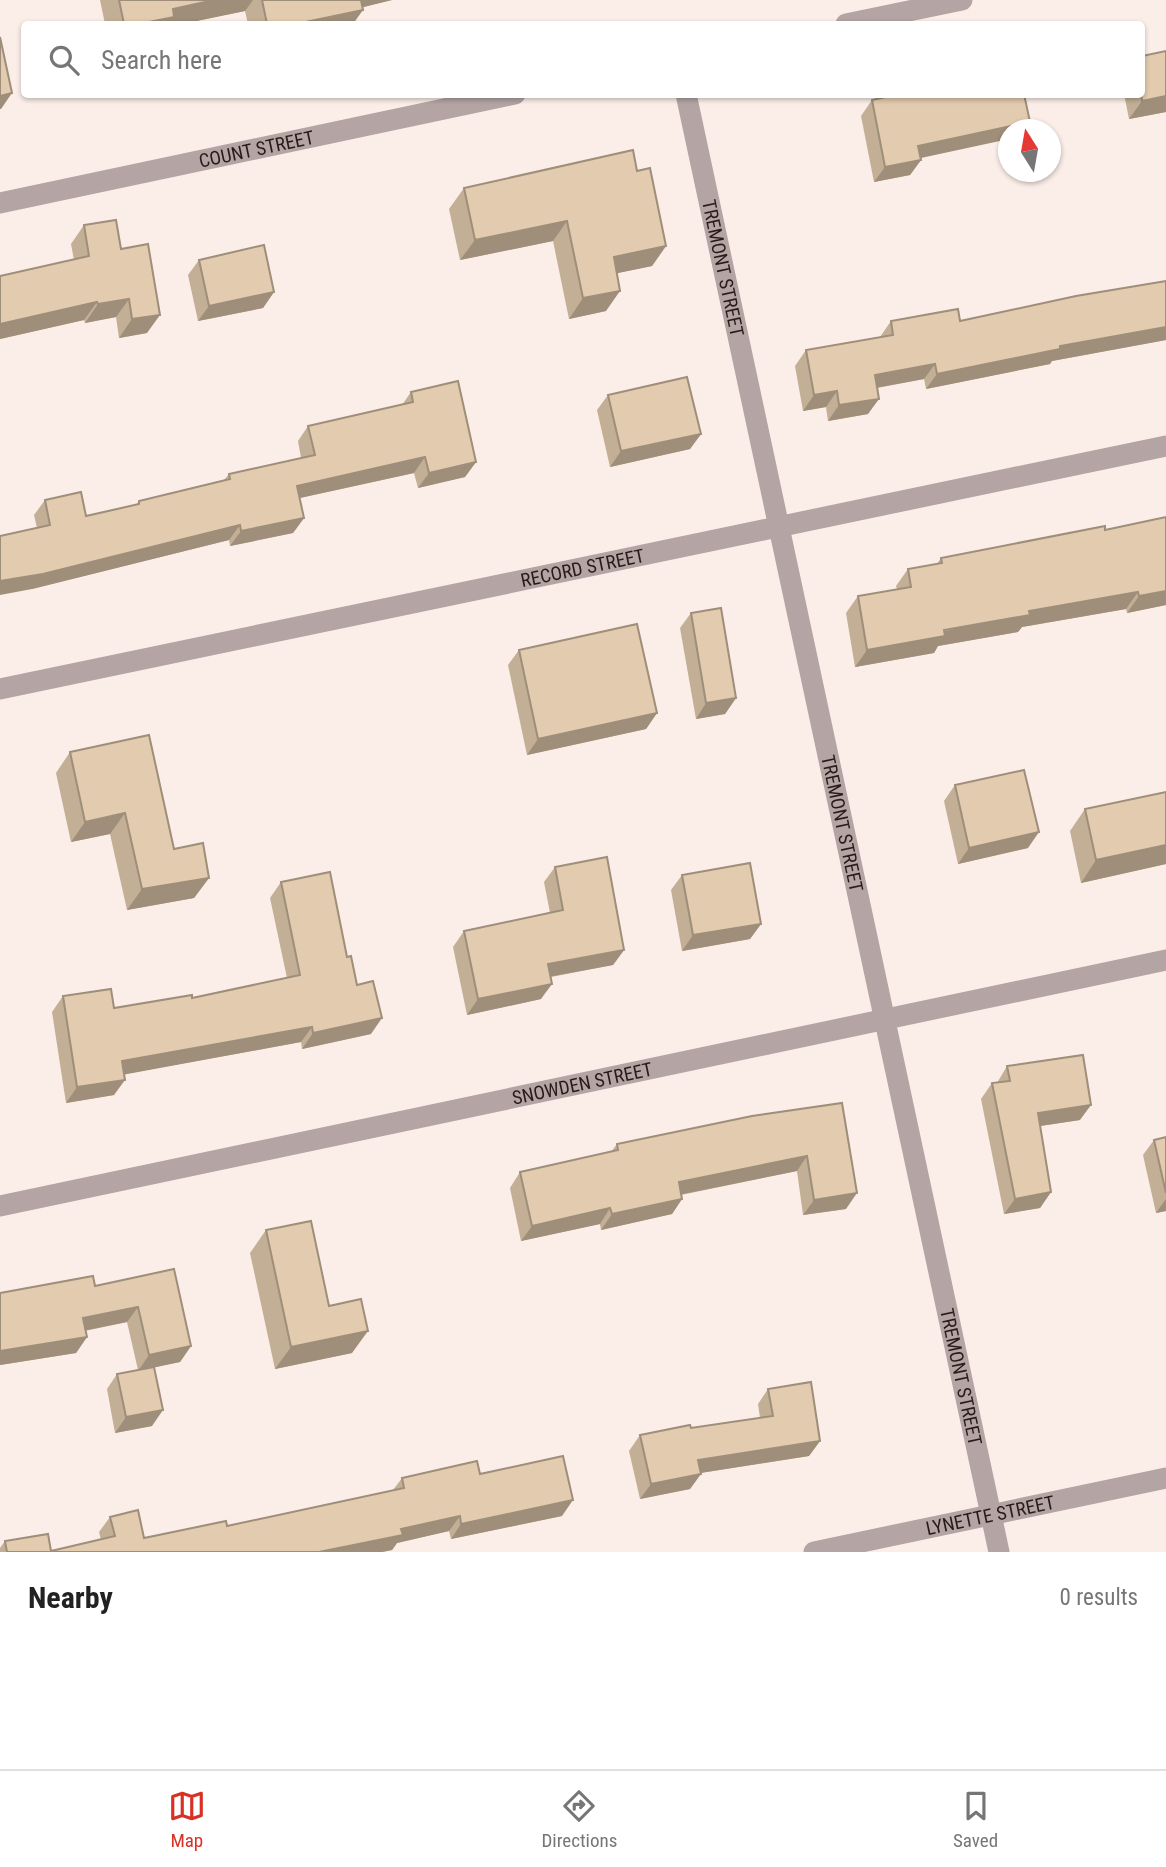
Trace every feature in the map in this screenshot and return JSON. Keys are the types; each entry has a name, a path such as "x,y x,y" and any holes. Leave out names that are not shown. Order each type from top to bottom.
{"street":[{"path":"860,21 962,0"},
{"name":"COUNT STREET","path":"0,203 496,98"},
{"name":"TREMONT STREET","path":"687,98 999,1552"},
{"name":"RECORD STREET","path":"0,689 1166,446"},
{"name":"SNOWDEN STREET","path":"0,1206 1166,960"},
{"name":"LYNETTE STREET","path":"814,1552 1166,1478"}],"building":[{"path":"119,0 214,0 173,9 174,17 154,21 123,21"},
{"path":"262,0 361,0 363,10 310,21 266,21"},
{"path":"0,37 12,93 0,96"},
{"path":"1166,51 1166,96 1142,101 1142,98 1145,98 1145,55"},
{"path":"1025,98 1029,119 998,119 998,129 918,146 921,160 885,167 872,100"},
{"path":"633,150 637,171 650,168 666,246 614,257 620,291 583,298 567,221 475,240 464,188"},
{"path":"116,220 121,249 148,244 160,315 132,319 129,299 97,302 0,324 0,276 89,256 84,225"},
{"path":"264,245 274,292 209,306 199,260"},
{"path":"1166,281 1166,327 1060,346 1060,349 937,374 935,364 875,375 879,399 839,405 837,391 814,395 806,350 893,335 891,321 958,309 960,321 1076,296"},
{"path":"687,377 701,434 621,451 608,395"},
{"path":"458,381 476,462 429,473 425,457 297,486 304,518 241,531 240,525 43,574 0,581 0,536 50,525 45,500 81,492 86,516 230,479 229,474 315,455 308,426 413,402 411,392"},
{"path":"1166,517 1166,591 1139,596 1138,592 1029,611 1030,615 944,630 945,636 867,650 858,596 911,587 908,569 942,563 941,558"},
{"path":"721,608 736,698 706,703 691,613"},
{"path":"637,624 657,713 538,739 519,650"},
{"path":"149,735 174,849 203,843 209,878 142,889 125,813 85,822 70,752"},
{"path":"1024,770 1039,832 969,848 955,785"},
{"path":"1166,792 1166,845 1096,860 1085,809"},
{"path":"607,857 624,950 548,964 552,984 478,999 464,931 563,910 555,867"},
{"path":"750,863 761,924 693,935 682,875"},
{"path":"330,872 347,957 351,956 357,985 373,981 382,1018 313,1033 312,1027 122,1061 125,1080 77,1087 63,996 111,989 114,1008 192,995 192,998 300,975 281,882"},
{"path":"1083,1055 1091,1105 1038,1113 1051,1192 1015,1199 992,1083 1010,1081 1007,1066"},
{"path":"842,1103 857,1193 814,1200 807,1156 679,1182 682,1199 612,1214 610,1208 532,1226 520,1172 618,1150 617,1144 752,1116"},
{"path":"1166,1137 1166,1193 1154,1140"},
{"path":"311,1221 329,1306 361,1299 368,1331 291,1347 266,1230"},
{"path":"174,1269 191,1346 149,1355 138,1307 83,1318 87,1337 0,1351 0,1293 93,1276 95,1286"},
{"path":"154,1367 163,1410 126,1417 117,1374"},
{"path":"811,1382 820,1441 698,1460 701,1474 651,1484 640,1435 690,1425 691,1428 773,1416 768,1389"},
{"path":"563,1456 573,1500 461,1524 460,1516 401,1529 403,1535 319,1552 7,1552 5,1541 48,1534 51,1551 115,1536 110,1517 138,1510 144,1538 226,1521 227,1526 404,1488 402,1478 477,1461 480,1474"}]}
